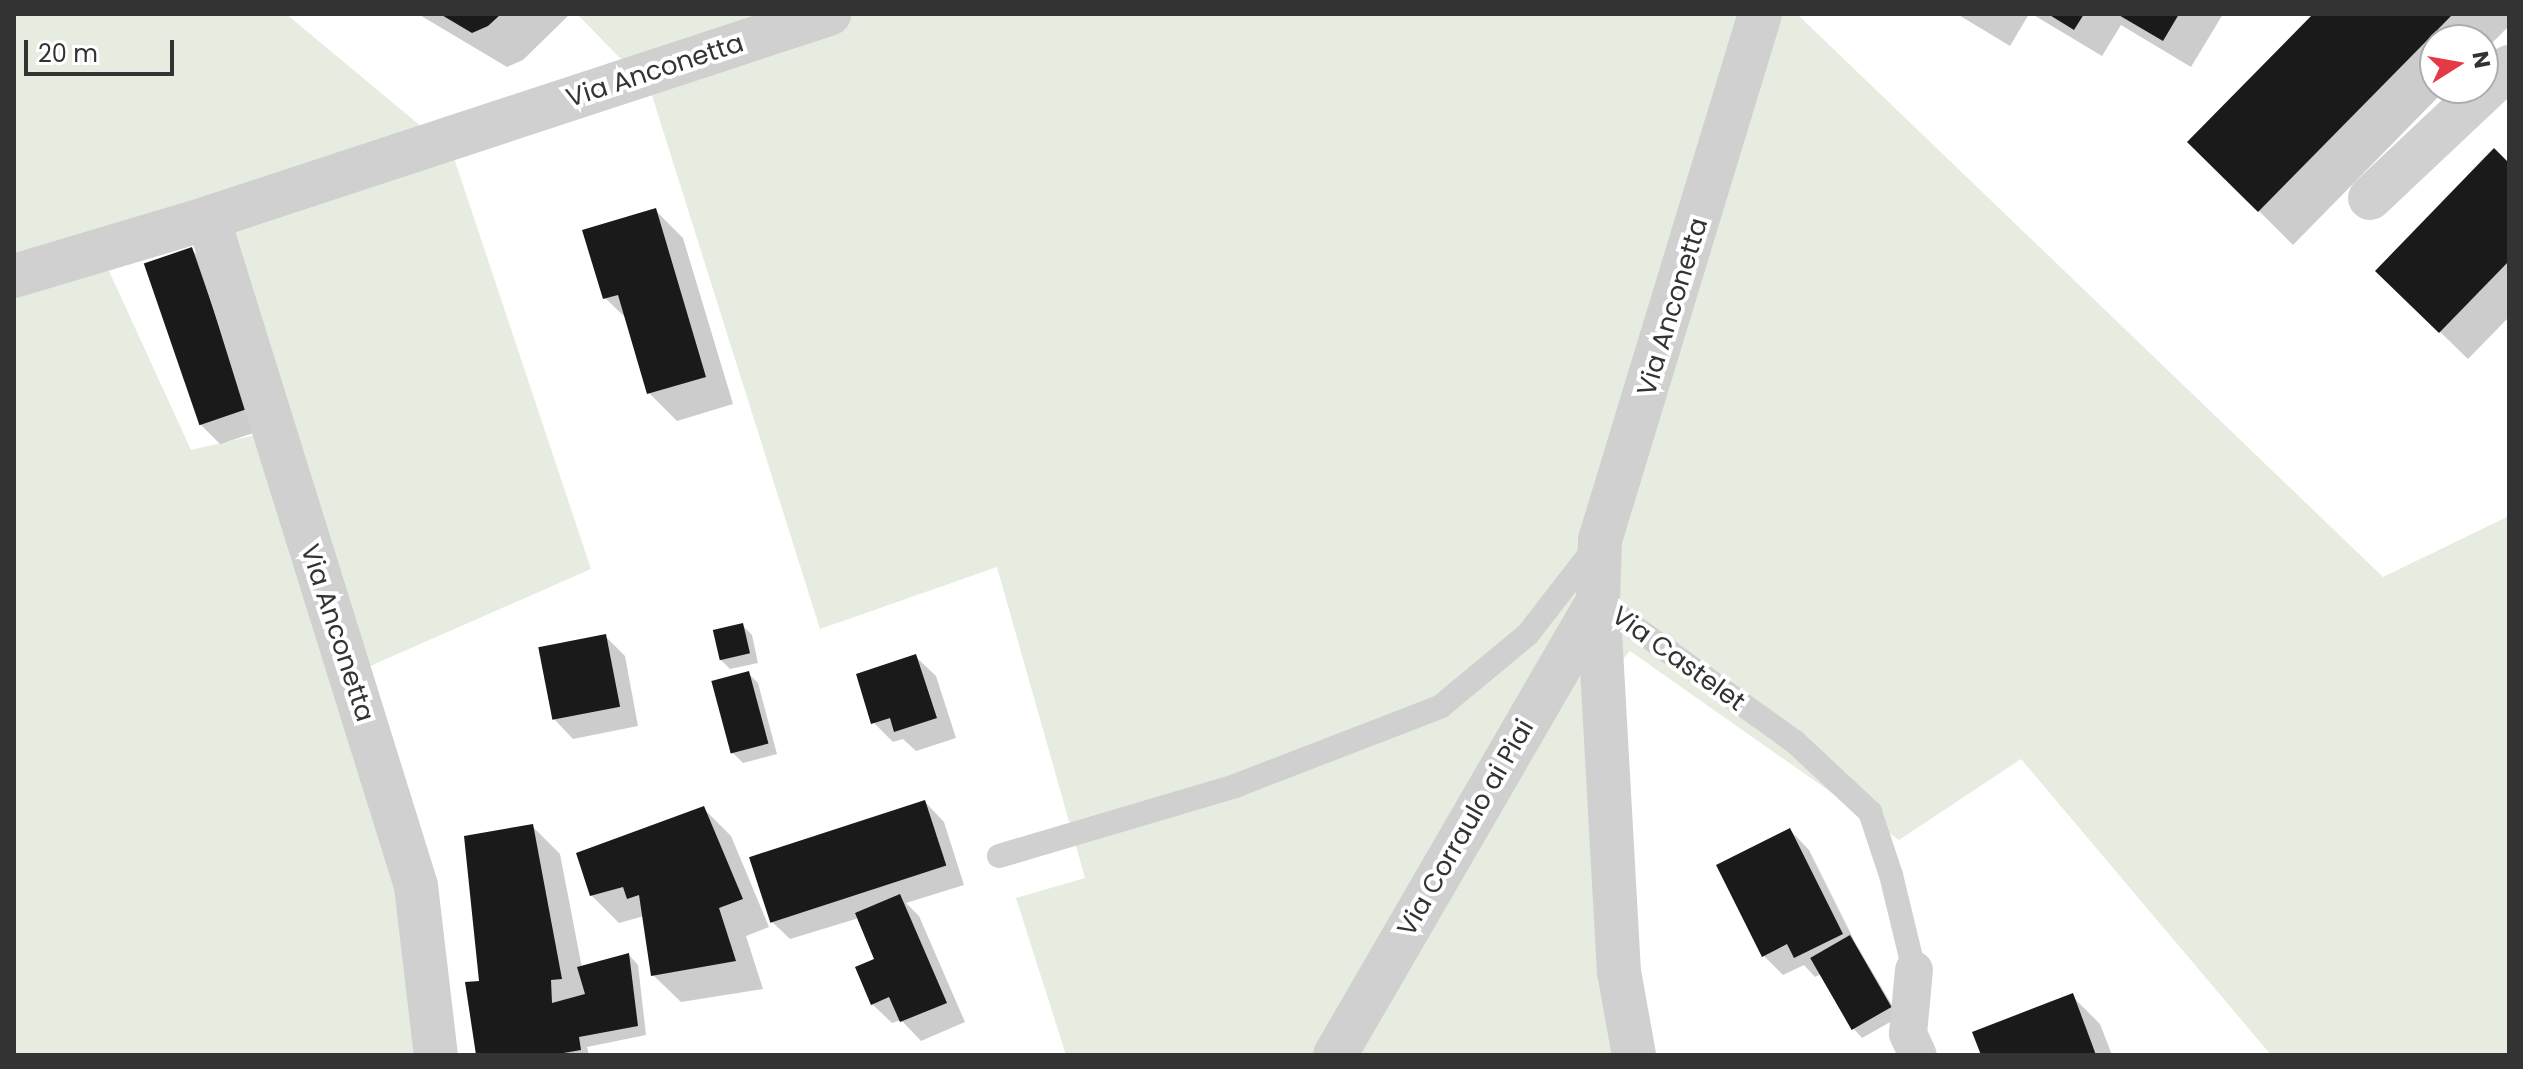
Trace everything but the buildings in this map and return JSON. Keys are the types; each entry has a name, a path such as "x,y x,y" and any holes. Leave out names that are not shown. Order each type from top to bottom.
{"street":[{"name":"Via Anconetta","path":"18,270 208,218 829,14"},
{"name":"Via Anconetta","path":"1598,601 1600,540 1760,14"},
{"path":"2370,198 2509,67"},
{"name":"Via Anconetta","path":"208,218 416,886 436,1055"},
{"name":"Via Corraulo ai Piai","path":"1335,1055 1598,601"},
{"name":"Via Castelet","path":"1598,601 1619,972 1634,1055"},
{"path":"1914,970 1908,1034 1918,1055"}],"lane":[{"path":"999,856 1235,786 1440,707 1528,634 1600,540"},
{"name":"Via Castelet","path":"1598,601 1795,742 1870,812 1891,875 1914,970"}],"shaded area":[{"path":"14,14 286,14 452,152 591,569 352,674 444,1055 14,1055","holes":["212,214 277,430 191,450 98,247"]},
{"path":"577,14 1797,14 2383,577 2509,516 2509,1055 2271,1055 2021,759 1899,840 1630,651 1587,702 1654,1055 1066,1055 1016,898 1085,878 997,567 820,629 650,89"}]}
